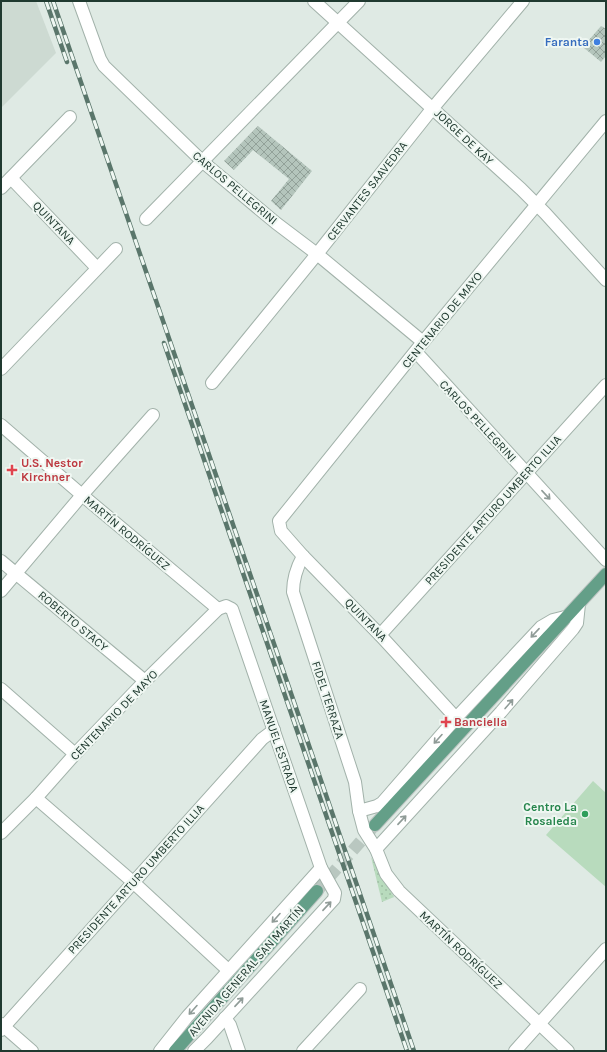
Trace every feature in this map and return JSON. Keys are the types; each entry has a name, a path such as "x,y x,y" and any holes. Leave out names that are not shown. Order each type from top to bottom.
{"main road":[{"path":"375,825 569,616 606,574"},
{"name":"AVENIDA GENERAL SAN MARTÍN","path":"175,1051 317,891"}],"street":[{"name":"JORGE DE KAY","path":"314,1 537,206 606,280"},
{"path":"146,219 359,1"},
{"name":"CERVANTES SAAVEDRA","path":"212,382 317,254 432,109 522,1"},
{"name":"CARLOS PELLEGRINI","path":"81,3 100,59 104,66 203,162 276,223 317,254 419,347 526,474 606,560"},
{"path":"1,188 70,117"},
{"name":"CENTENARIO DE MAYO","path":"279,521 419,347 606,121"},
{"name":"QUINTANA","path":"10,178 97,268"},
{"path":"1,369 116,249"},
{"name":"PRESIDENTE ARTURO UMBERTO ILLIA","path":"380,635 606,385"},
{"path":"1,591 82,495 153,415"},
{"name":"MARTÍN RODRÍGUEZ","path":"1,425 218,609"},
{"name":"QUINTANA","path":"279,521 281,531 301,559 380,635 456,718"},
{"name":"FIDEL TERRAZA","path":"301,559 295,576 293,592 355,782 359,810 364,830 368,838"},
{"name":"ROBERTO STACY","path":"1,561 145,681"},
{"path":"376,849 501,712 573,629 577,623 579,604"},
{"name":"MANUEL ESTRADA","path":"218,609 226,606 232,609 321,868 334,893 334,899 225,1018"},
{"name":"CENTENARIO DE MAYO","path":"1,833 36,798 75,754 145,681 218,609"},
{"path":"359,810 377,806 382,803 456,718 541,627 553,620 569,616"},
{"path":"1,689 75,754"},
{"name":"PRESIDENTE ARTURO UMBERTO ILLIA","path":"2,1027 262,739 274,730"},
{"path":"36,798 133,882 228,970"},
{"name":"MARTÍN RODRÍGUEZ","path":"368,838 376,849 386,874 399,891 568,1051"},
{"path":"160,1051 187,1016 321,868"},
{"path":"515,1051 606,949"},
{"path":"303,1051 360,989"},
{"path":"194,1051 225,1018 230,1025 239,1051"},
{"path":"2,1027 32,1051"}],"shaded area":[{"path":"1,1 36,1 56,53 1,108"}],"green space":[{"name":"Centro La Rosaleda","path":"593,781 606,793 606,887 546,835"},
{"path":"371,857 394,897 382,902"}],"building":[{"name":"Faranta","path":"601,26 606,29 606,56 601,62 583,47"},
{"path":"258,126 312,171 281,210 271,201 289,179 253,150 234,170 224,161"}],"tunnel":[{"path":"317,891 375,825"}],"railway":[{"path":"46,1 67,62"},
{"path":"53,1 414,1051"},
{"path":"164,343 407,1051"}],"place":[{"name":"Faranta","path":"597,42"},
{"name":"U.S. Nestor Kirchner","path":"12,470"},
{"name":"Banciella","path":"446,722"},
{"name":"Centro La Rosaleda","path":"585,814"}]}
